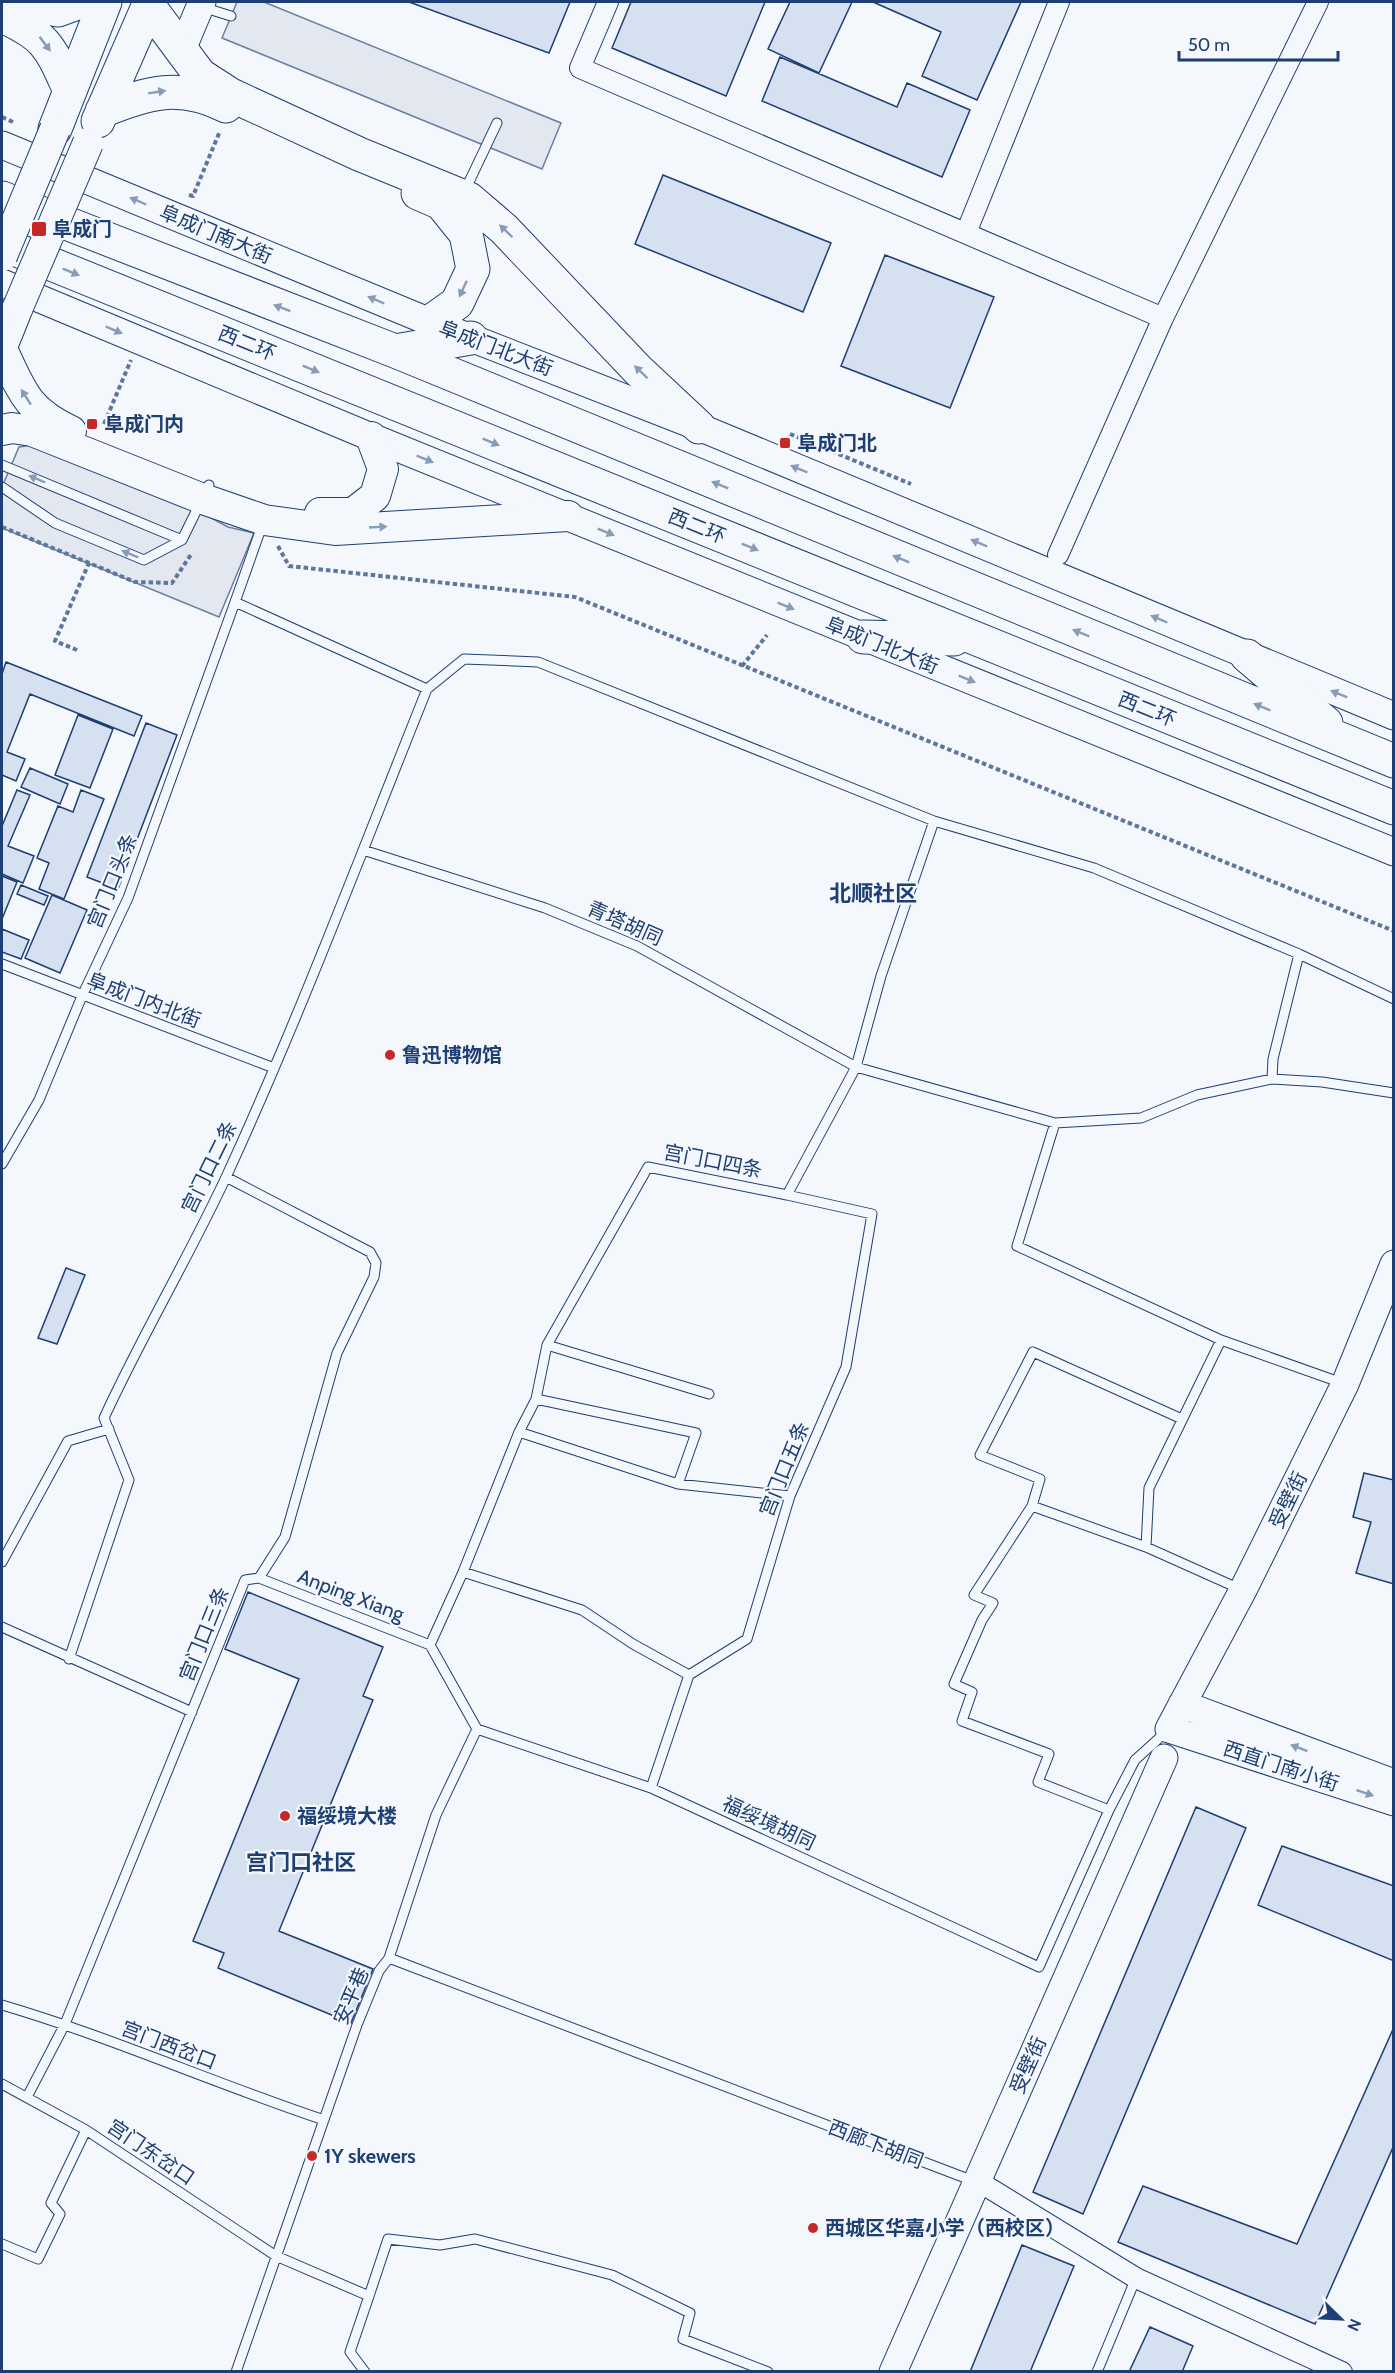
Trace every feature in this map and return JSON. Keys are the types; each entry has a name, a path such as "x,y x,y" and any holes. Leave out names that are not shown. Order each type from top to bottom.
{"highway":[{"path":"14,2 66,4"},
{"path":"55,129 105,2"},
{"path":"149,3 181,52 200,75 231,95 359,154 469,199 504,229 638,370 699,427"},
{"path":"88,142 149,3"},
{"path":"2,16 40,36 51,52 70,91"},
{"path":"102,111 140,95 168,91 189,93 217,102 441,203 466,234 473,269 457,303 430,322"},
{"path":"2,198 395,351 1394,761"},
{"name":"西二环","path":"2,244 972,639 1394,808"},
{"path":"395,351 471,338"},
{"path":"863,637 972,639"},
{"path":"1247,656 1348,742"}],"main road":[{"path":"2,256 55,129"},
{"path":"88,142 2,348 25,398 39,414 206,492 261,529 335,530 568,516"},
{"path":"2,430 12,428 32,431 206,492 260,505 314,513 353,513 375,496 383,469 371,437"}],"street":[{"path":"608,2 580,68 1163,318"},
{"path":"966,233 1059,2"},
{"path":"1058,555 1163,318 1318,2"},
{"path":"181,52 201,4"},
{"name":"阜成门南大街","path":"2,145 430,322"},
{"path":"2,283 371,437"},
{"name":"阜成门北大街","path":"430,322 699,427 1394,716"},
{"name":"阜成门北大街","path":"371,437 1394,852"},
{"name":"受壁街","path":"1169,1729 1243,1590 1345,1384 1394,1264"},
{"name":"西直门南小街","path":"1182,1704 1394,1783"},
{"name":"西直门南小街","path":"1169,1729 1394,1802"},
{"name":"受壁街","path":"893,2372 1164,1758"},
{"name":"西廊下胡同","path":"986,2186 1136,2278 1342,2372"}],"lane":[{"path":"201,4 231,16"},
{"path":"469,182 497,123"},
{"path":"2,465 182,540"},
{"path":"2,487 55,523 144,561 182,540 206,492"},
{"name":"宫门口头条","path":"2,1164 39,1100 82,996 128,898 261,529"},
{"path":"235,602 427,688 464,659 538,662 934,821 1094,868 1299,954 1394,999"},
{"name":"宫门口二条","path":"69,1659 129,1480 104,1418 137,1345 226,1177 274,1068 427,688"},
{"path":"787,1195 855,1067 881,976 934,821"},
{"name":"青塔胡同","path":"363,850 545,908 637,946 855,1067 1055,1123 1141,1118 1197,1095 1272,1079 1322,1082 1394,1093"},
{"path":"1272,1079 1273,1059 1299,954"},
{"name":"阜成门内北街","path":"2,964 274,1068"},
{"path":"1055,1123 1017,1246 1221,1340 1345,1384"},
{"name":"宫门口四条","path":"430,1645 463,1572 519,1432 536,1399 547,1345 648,1167 787,1195"},
{"name":"宫门口三条","path":"27,2097 65,2024 245,1580 259,1578 285,1537 337,1353 370,1287 376,1263 370,1252 226,1177"},
{"name":"宫门口五条","path":"689,1675 747,1639 790,1496 846,1367 872,1215 787,1195"},
{"path":"1146,1547 1149,1488 1221,1340"},
{"path":"547,1345 709,1394"},
{"path":"1169,1729 1135,1760 1109,1810 1038,1782 1049,1754 962,1721 972,1692 954,1684 982,1620 993,1603 974,1595 1032,1506 1040,1479 980,1455 1033,1352 1182,1419"},
{"path":"536,1399 696,1433 678,1484"},
{"path":"2,1562 68,1442 109,1429"},
{"path":"519,1432 678,1484 790,1496"},
{"path":"1032,1506 1146,1547 1243,1590"},
{"path":"463,1572 582,1610 633,1644 689,1675 651,1788"},
{"name":"Anping Xiang","path":"259,1578 430,1645"},
{"path":"2,1627 69,1659 192,1712"},
{"path":"430,1645 477,1729"},
{"name":"福绥境胡同","path":"477,1729 651,1788 1039,1967 1109,1810"},
{"name":"安平巷","path":"236,2372 362,2014 380,1971 389,1958 436,1815 477,1729"},
{"name":"西廊下胡同","path":"389,1958 986,2186"},
{"name":"宫门西岔口","path":"2,2006 65,2024 234,2090 324,2120"},
{"name":"宫门东岔口","path":"2,2084 86,2130 276,2256 369,2296"},
{"path":"2,2244 38,2259 60,2214 51,2204 86,2130"},
{"path":"365,2372 350,2352 388,2239 440,2245 475,2239 612,2275 690,2313 683,2339 768,2372"},
{"path":"1097,2372 1136,2278"}],"path":[{"path":"193,196 220,131"},
{"path":"104,424 132,358"},
{"path":"790,434 911,484"},
{"path":"2,527 89,564 56,641 77,650"},
{"path":"261,529 274,539 289,566 575,597 1394,931"},
{"path":"742,666 767,635"}],"shaded area":[{"path":"237,2 264,2 561,123 542,169 222,38"},
{"path":"38,444 163,492 228,527 254,533 219,617 2,528 2,487 19,447"}],"building":[{"path":"409,2 570,2 549,53"},
{"path":"631,2 765,2 726,96 612,48"},
{"path":"790,2 852,2 819,73 768,49"},
{"path":"873,2 1021,2 977,100 922,76 941,32"},
{"path":"780,57 897,107 907,83 970,110 942,177 762,101"},
{"path":"663,175 831,243 803,312 635,244"},
{"path":"885,255 994,297 950,408 841,366"},
{"path":"6,662 142,716 134,736 30,694 7,752 25,759 16,781 2,775 2,674"},
{"path":"78,715 113,729 90,788 55,775"},
{"path":"146,723 177,735 118,889 87,877"},
{"path":"30,768 68,784 60,804 21,787"},
{"path":"17,790 30,795 8,846 34,856 23,883 2,874 2,826"},
{"path":"81,790 104,799 64,899 39,889 49,863 37,858 58,806 73,812"},
{"path":"2,876 17,882 2,919"},
{"path":"21,885 48,896 44,905 17,894"},
{"path":"52,895 87,910 60,973 25,958"},
{"path":"2,929 29,940 21,959 2,952"},
{"path":"66,1268 85,1275 57,1344 38,1338"},
{"path":"1364,1473 1394,1480 1394,1584 1356,1573 1371,1522 1353,1517"},
{"name":"福绥境大楼","path":"248,1592 383,1647 363,1696 373,1700 279,1931 373,1969 351,2023 218,1968 224,1953 193,1941 299,1679 225,1649"},
{"path":"1196,1807 1246,1828 1083,2214 1033,2192"},
{"path":"1282,1846 1394,1886 1394,1961 1258,1905"},
{"path":"1394,2027 1394,2145 1315,2324 1118,2242 1143,2186 1297,2244"},
{"path":"1022,2245 1074,2266 1030,2372 970,2372"},
{"path":"1150,2327 1193,2346 1182,2372 1129,2372"}],"place":[{"name":"阜成门","path":"39,229"},
{"name":"阜成门内","path":"92,424"},
{"name":"阜成门北","path":"785,443"},
{"name":"鲁迅博物馆","path":"390,1055"},
{"name":"福绥境大楼","path":"285,1816"},
{"name":"1Y skewers","path":"312,2156"},
{"name":"西城区华嘉小学（西校区）","path":"813,2228"}],"district":[{"name":"北顺社区","path":"873,893"},
{"name":"宫门口社区","path":"301,1862"}]}
